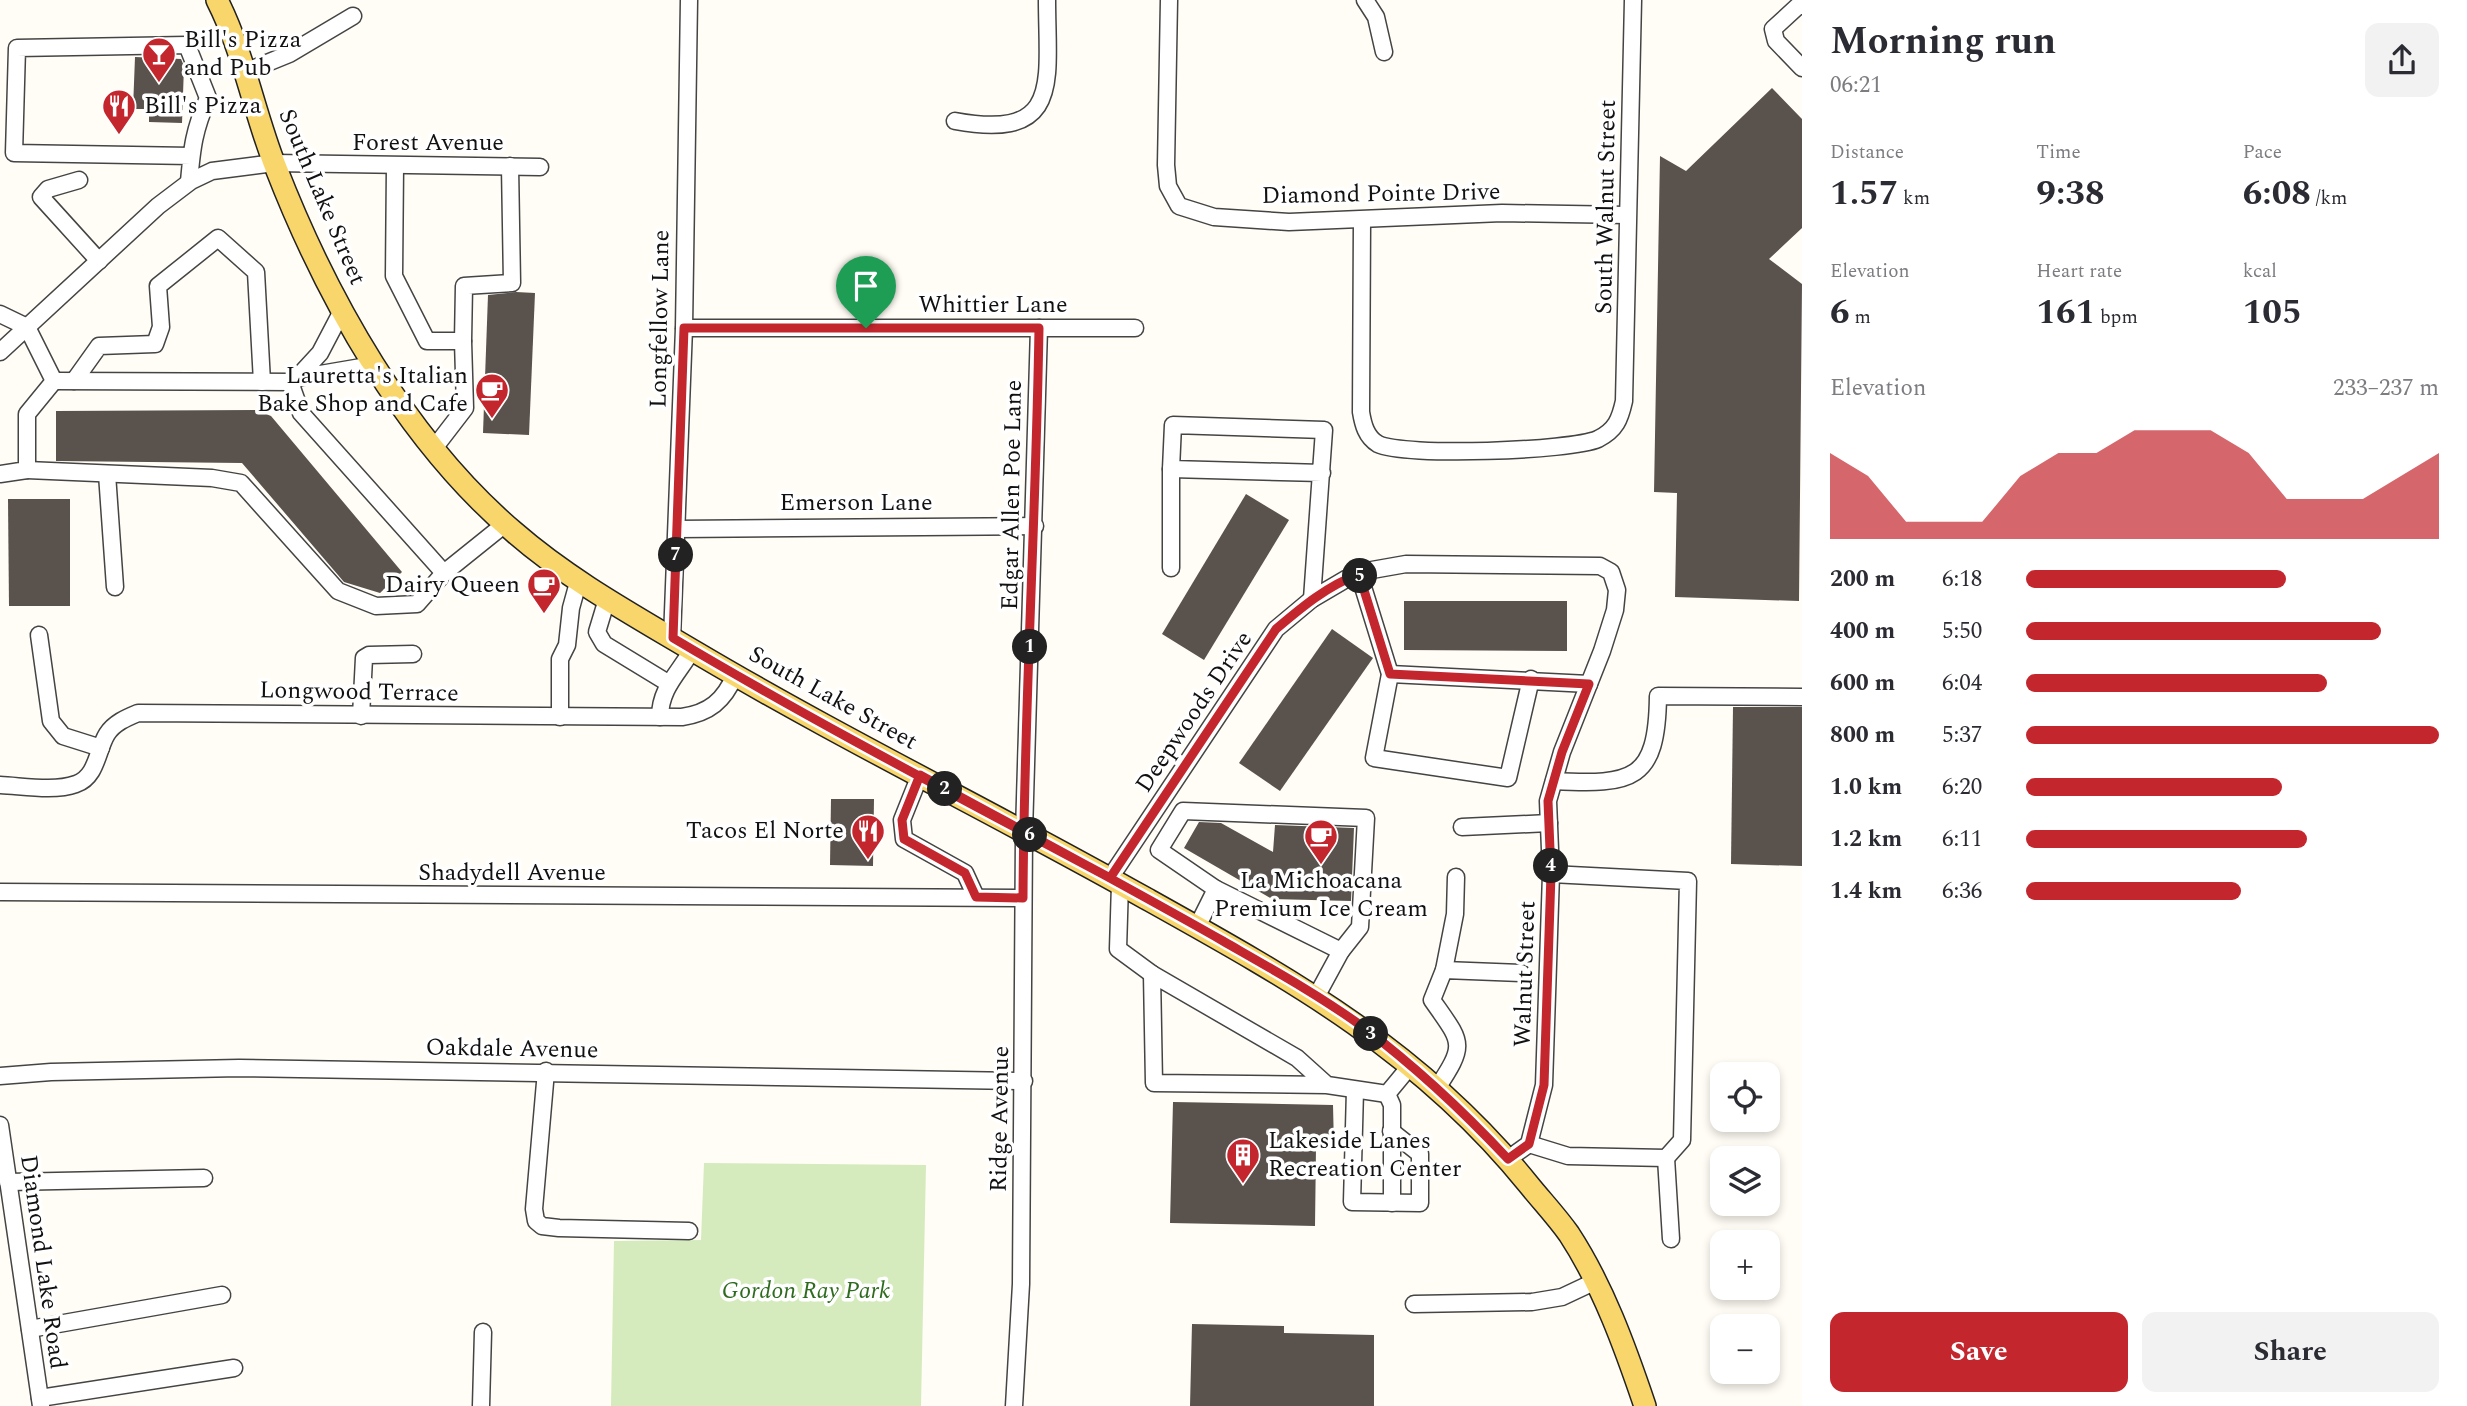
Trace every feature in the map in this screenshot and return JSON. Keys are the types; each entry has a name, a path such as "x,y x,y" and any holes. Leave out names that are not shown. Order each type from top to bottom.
{"main road":[{"name":"South Lake Street","path":"217,0 229,22 274,163 311,251 373,365 469,490 505,524 579,579 692,650 1197,927 1361,1026 1457,1104 1508,1159 1567,1232 1596,1281 1645,1406"}],"street":[{"name":"Longfellow Lane","path":"673,638 684,328 689,0"},
{"path":"955,121 982,126 1013,125 1039,105 1047,81 1048,0"},
{"name":"Diamond Pointe Drive","path":"1169,0 1166,165 1168,186 1179,206 1214,217 1289,222 1362,222 1502,214 1627,215"},
{"path":"1364,0 1376,17 1384,52"},
{"name":"South Walnut Street","path":"1362,222 1361,412 1370,437 1379,444 1414,450 1492,450 1556,446 1596,440 1614,429 1621,414 1626,334 1633,0"},
{"path":"1802,6 1798,6 1773,29 1776,41 1802,68"},
{"path":"245,72 289,54 353,16"},
{"path":"189,182 193,132 208,98 187,45 17,48 14,153 191,156"},
{"path":"0,352 158,206 189,182 212,171 274,163"},
{"name":"Forest Avenue","path":"274,163 540,167"},
{"path":"395,166 394,276 427,341 463,341"},
{"path":"435,447 466,408 464,286 512,283 510,166"},
{"path":"79,180 48,190 41,197 99,261"},
{"path":"74,381 99,346 155,344 162,327 158,286 218,238 256,272 262,382"},
{"path":"294,380 320,353 342,311"},
{"path":"0,314 27,327 54,381"},
{"name":"Whittier Lane","path":"684,328 1135,328"},
{"name":"Edgar Allen Poe Lane","path":"1024,832 1039,328"},
{"path":"54,381 262,382 294,380 373,365"},
{"path":"294,380 301,413 444,573"},
{"path":"27,470 27,414 54,381"},
{"path":"1171,568 1173,425 1324,430 1312,599"},
{"path":"1171,469 1322,473"},
{"path":"0,474 27,470 212,478 241,483 338,592 376,606 417,604 444,573 505,524"},
{"path":"107,474 115,587"},
{"name":"Emerson Lane","path":"677,529 1035,526"},
{"name":"Deepwoods Drive","path":"1115,881 1151,817 1276,629 1312,599 1359,574 1406,564 1579,565"},
{"name":"Walnut Street","path":"1529,1144 1544,1085 1551,874 1548,801 1562,752 1615,610 1617,590 1611,572 1600,566 1579,565"},
{"path":"1359,574 1390,674 1374,758 1508,778 1531,679"},
{"path":"560,717 560,659 567,645 579,579"},
{"path":"607,598 597,632 604,644 668,683"},
{"path":"39,635 51,721 63,736 101,748"},
{"path":"660,717 660,701 668,683 680,671 692,650"},
{"path":"361,716 364,658 369,655 413,654"},
{"path":"1390,674 1589,684"},
{"name":"Longwood Terrace","path":"0,785 58,787 77,784 90,773 107,734 120,721 138,713 660,717 698,714 714,706 728,692 735,675"},
{"path":"1554,781 1583,783 1626,778 1648,761 1657,734 1658,696 1802,697"},
{"path":"920,775 902,820 904,839 965,873 976,897"},
{"path":"1316,997 1340,951 1360,927 1366,818 1183,811 1160,850 1216,889 1340,951"},
{"path":"1151,817 1172,829"},
{"path":"1462,827 1549,823"},
{"name":"Ridge Avenue","path":"1014,1406 1021,1284 1024,832"},
{"path":"1551,874 1688,881 1682,1140 1666,1158 1671,1239"},
{"path":"1437,1088 1458,1056 1457,1036 1432,1000 1444,970 1455,914 1455,877"},
{"path":"1115,881 1118,949 1152,974 1297,1058 1327,1085"},
{"path":"1197,927 1216,889"},
{"name":"Shadydell Avenue","path":"0,892 1023,898"},
{"path":"1444,970 1521,973"},
{"path":"1152,974 1154,1083 1327,1085 1387,1094"},
{"path":"1387,1094 1411,1065"},
{"name":"Oakdale Avenue","path":"0,1076 51,1072 239,1068 1024,1081"},
{"path":"546,1071 534,1209 536,1221 542,1226 690,1231"},
{"path":"1355,1090 1352,1202 1420,1203 1420,1154 1391,1131"},
{"path":"1387,1094 1392,1105 1392,1203"},
{"name":"Diamond Lake Road","path":"0,1125 41,1402"},
{"path":"1508,1159 1529,1144 1568,1156 1666,1158"},
{"path":"8,1182 204,1178"},
{"path":"1414,1304 1532,1302 1562,1297 1596,1281"},
{"path":"30,1329 222,1295"},
{"path":"481,1406 483,1332"},
{"path":"41,1402 234,1368"}],"green space":[{"name":"Gordon Ray Park","path":"704,1163 926,1165 921,1406 611,1406 614,1241 701,1240"}],"building":[{"name":"Bill's Pizza and Pub","path":"135,57 181,59 184,66 182,123 149,122 149,109 133,109"},
{"path":"1772,88 1802,119 1802,228 1769,259 1802,284 1799,601 1675,597 1677,493 1654,492 1660,156 1686,171"},
{"path":"535,293 529,435 483,433 488,295"},
{"path":"256,410 271,416 402,572 380,593 344,582 242,463 56,461 56,411"},
{"path":"1246,494 1289,520 1204,660 1162,634"},
{"path":"8,499 70,499 70,606 9,606"},
{"path":"1404,601 1567,601 1567,651 1404,650"},
{"path":"1332,629 1373,658 1280,791 1239,763"},
{"path":"1733,707 1802,707 1802,866 1731,864"},
{"path":"831,799 874,799 873,866 830,865"},
{"path":"1199,822 1221,823 1273,852 1275,825 1354,828 1351,901 1272,899 1184,848"},
{"name":"Lakeside Lanes Recreation Center","path":"1173,1102 1333,1105 1334,1147 1316,1147 1315,1226 1170,1223"},
{"path":"1192,1324 1284,1326 1284,1333 1374,1335 1374,1406 1190,1406"}],"place":[{"name":"Bill's Pizza and Pub","path":"159,84"},
{"name":"Bill's Pizza","path":"119,136"},
{"name":"Lauretta's Italian Bake Shop and Cafe","path":"492,420"},
{"name":"Dairy Queen","path":"544,615"},
{"name":"Tacos El Norte","path":"868,861"},
{"name":"La Michoacana Premium Ice Cream","path":"1321,866"},
{"name":"Lakeside Lanes Recreation Center","path":"1243,1185"}],"route":[{"path":"866,328 684,328 673,638 735,675 920,775 972,804 1024,832 1110,878 1276,629 1312,599 1346,579 1359,574 1390,674 1589,684 1562,752 1548,801 1551,874 1544,1085 1529,1144 1508,1159 1457,1104 1361,1026 1275,971 1110,878 1024,832 920,775 902,820 904,839 965,873 976,897 1023,898 1024,832 1035,526 1039,328 866,328"}]}
